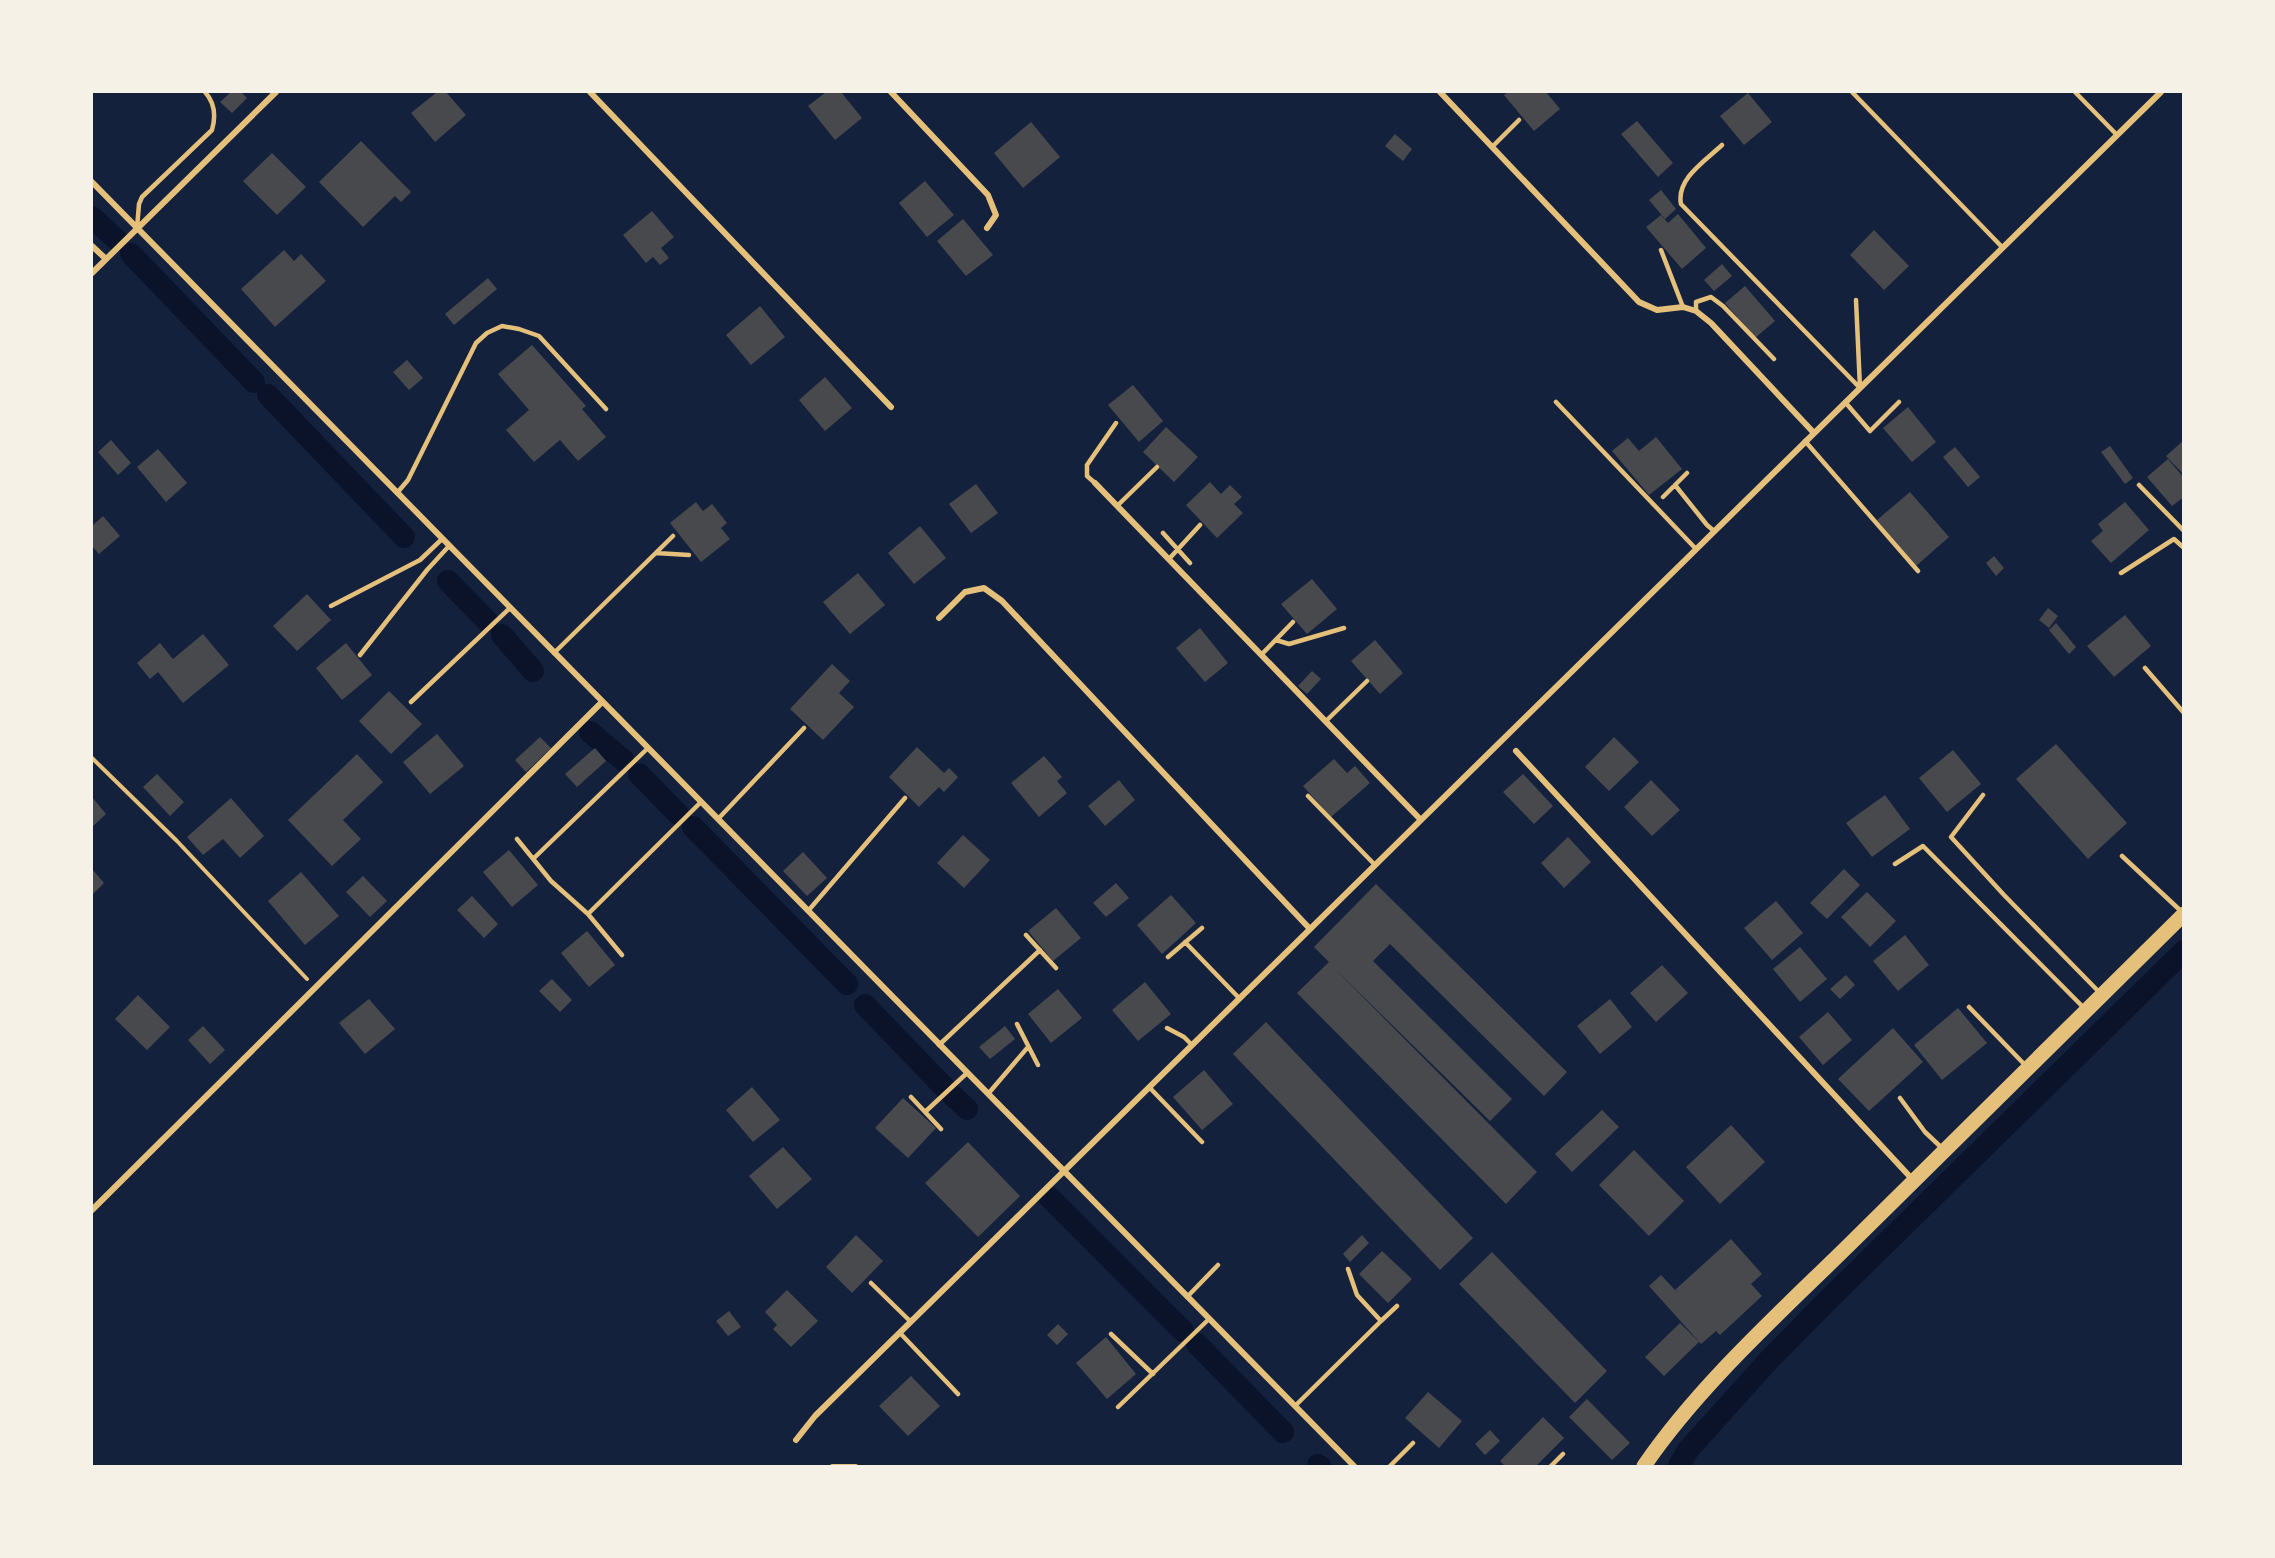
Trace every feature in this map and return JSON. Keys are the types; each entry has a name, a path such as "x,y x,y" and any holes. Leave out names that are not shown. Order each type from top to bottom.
{"main road":[{"path":"1644,1467 1694,1403 1757,1335 2184,914"}],"street":[{"path":"92,273 276,92"},
{"path":"590,92 891,407"},
{"path":"891,92 988,195 996,215 987,228"},
{"path":"1440,92 1639,302 1657,310 1683,307 1696,311 1711,323 1814,433"},
{"path":"796,1440 815,1416 2161,92"},
{"path":"92,182 1354,1467"},
{"path":"92,246 106,259"},
{"path":"1095,483 1421,820"},
{"path":"939,618 966,592 984,588 1002,601 1310,929"},
{"path":"92,1210 602,702"},
{"path":"1516,751 1913,1181"}],"lane":[{"path":"137,228 139,204 142,197 212,130 216,119 211,99 205,92"},
{"path":"1852,92 2002,247"},
{"path":"2075,92 2116,135"},
{"path":"1492,147 1519,120"},
{"path":"1722,145 1685,180 1679,193 1681,204 1860,388"},
{"path":"1661,250 1683,307"},
{"path":"1696,311 1696,302 1711,297 1723,306 1774,359"},
{"path":"1856,300 1860,388"},
{"path":"397,493 408,480 476,344 487,333 502,326 539,336 606,409"},
{"path":"1556,402 1696,549"},
{"path":"1845,402 1870,431 1899,402"},
{"path":"1095,483 1087,476 1087,465 1116,423"},
{"path":"1805,441 1918,571"},
{"path":"1117,506 1157,467"},
{"path":"1663,497 1687,473"},
{"path":"1675,485 1714,531"},
{"path":"2139,485 2184,531"},
{"path":"1169,560 1200,525"},
{"path":"1163,533 1190,563"},
{"path":"554,653 673,536"},
{"path":"332,606 420,560 442,539"},
{"path":"2121,573 2174,539 2184,548"},
{"path":"360,655 427,570 449,546"},
{"path":"656,553 689,555"},
{"path":"411,702 510,608"},
{"path":"1261,655 1293,621"},
{"path":"1276,640 1289,644 1344,628"},
{"path":"2145,668 2184,713"},
{"path":"1326,721 1367,681"},
{"path":"717,819 804,728"},
{"path":"534,859 648,748"},
{"path":"1983,795 1951,837 2004,895 2102,994"},
{"path":"1308,796 1375,865"},
{"path":"808,911 905,798"},
{"path":"588,914 701,802"},
{"path":"517,839 564,894 588,914 622,955"},
{"path":"1895,864 1923,846 2086,1010"},
{"path":"2122,856 2184,914"},
{"path":"1168,957 1202,928"},
{"path":"1026,935 1056,968"},
{"path":"1185,942 1239,998"},
{"path":"939,1044 1040,950"},
{"path":"1969,1006 2028,1068"},
{"path":"1017,1024 1038,1065"},
{"path":"1167,1028 1184,1037 1192,1045"},
{"path":"988,1094 1028,1047"},
{"path":"925,1112 967,1073"},
{"path":"1149,1087 1202,1142"},
{"path":"911,1097 941,1129"},
{"path":"1900,1098 1925,1132 1944,1150"},
{"path":"1187,1297 1218,1265"},
{"path":"1348,1269 1357,1295 1382,1321"},
{"path":"871,1283 911,1322"},
{"path":"1295,1406 1397,1306"},
{"path":"1118,1407 1209,1318"},
{"path":"900,1333 958,1394"},
{"path":"1111,1334 1153,1374"},
{"path":"1390,1467 1413,1443"},
{"path":"1551,1467 1563,1454"}],"path":[{"path":"92,758 177,841 315,987"},
{"path":"832,1467 856,1467"}],"building":[{"path":"231,92 241,92 247,98 232,113 220,102"},
{"path":"437,92 446,92 466,115 435,142 411,113"},
{"path":"826,92 841,92 862,118 835,140 808,106"},
{"path":"1508,92 1546,92 1560,109 1534,131 1504,95"},
{"path":"1748,93 1772,122 1744,145 1720,116"},
{"path":"1637,121 1673,163 1658,177 1621,134"},
{"path":"1031,122 1060,157 1023,188 994,153"},
{"path":"1395,134 1412,149 1403,161 1385,146"},
{"path":"361,141 411,192 401,202 395,196 363,227 319,182"},
{"path":"272,153 306,187 277,215 243,181"},
{"path":"925,181 954,215 927,237 899,203"},
{"path":"1661,190 1676,209 1665,219 1649,200"},
{"path":"652,211 674,237 661,248 669,258 660,265 653,257 646,263 623,235"},
{"path":"1678,214 1706,248 1682,269 1646,227 1661,215 1668,223"},
{"path":"963,219 993,255 966,276 937,241"},
{"path":"1874,230 1909,266 1884,290 1850,255"},
{"path":"284,250 294,261 301,254 326,281 275,327 241,289"},
{"path":"1722,264 1732,276 1714,291 1704,280"},
{"path":"488,278 497,289 454,325 445,314"},
{"path":"1745,286 1775,321 1755,338 1725,303"},
{"path":"760,306 785,337 751,365 726,335"},
{"path":"532,345 586,406 582,409 606,437 578,461 560,440 534,462 506,430 529,410 498,374"},
{"path":"407,360 423,378 409,390 393,372"},
{"path":"825,377 852,408 825,431 799,400"},
{"path":"1133,385 1163,421 1139,442 1108,405"},
{"path":"1908,407 1936,442 1912,462 1883,428"},
{"path":"1166,427 1198,457 1174,482 1143,452"},
{"path":"1656,437 1682,469 1649,495 1612,451 1628,438 1639,451"},
{"path":"111,440 131,463 118,475 98,452"},
{"path":"2184,440 2184,475 2166,456"},
{"path":"2110,446 2133,478 2125,484 2101,452"},
{"path":"1955,447 1980,477 1968,487 1943,457"},
{"path":"158,449 187,483 166,502 137,467"},
{"path":"2168,459 2184,478 2184,497 2172,506 2147,477"},
{"path":"1210,482 1221,494 1230,485 1242,497 1234,504 1243,513 1217,538 1186,505"},
{"path":"976,484 998,513 971,533 949,504"},
{"path":"1910,492 1949,537 1916,566 1877,520"},
{"path":"696,502 703,511 712,504 727,523 721,528 730,539 701,562 670,523"},
{"path":"2125,502 2149,530 2111,563 2091,541 2103,531 2098,524"},
{"path":"103,516 120,536 99,554 92,546 92,526"},
{"path":"920,526 946,558 914,584 888,553"},
{"path":"1994,556 2004,568 1996,576 1986,563"},
{"path":"858,573 885,605 850,634 823,602"},
{"path":"1312,579 1337,609 1307,634 1281,604"},
{"path":"307,594 331,620 297,651 273,626"},
{"path":"2048,608 2058,616 2049,628 2039,620"},
{"path":"2125,615 2151,646 2114,677 2087,646"},
{"path":"2056,623 2076,647 2069,654 2049,630"},
{"path":"1200,628 1228,663 1205,682 1176,648"},
{"path":"203,634 229,665 183,703 158,672 150,679 137,663 160,643 173,659"},
{"path":"1375,640 1403,673 1380,694 1351,661"},
{"path":"346,643 372,675 342,700 316,668"},
{"path":"832,664 850,681 839,693 854,707 823,740 790,709"},
{"path":"1312,671 1321,679 1307,694 1298,686"},
{"path":"389,691 422,724 391,754 359,721"},
{"path":"437,734 464,766 430,794 403,762"},
{"path":"540,737 551,748 526,772 515,760"},
{"path":"1614,737 1639,762 1609,791 1585,767"},
{"path":"2056,744 2127,823 2088,859 2016,779"},
{"path":"917,747 944,773 949,768 958,777 944,792 939,787 919,807 889,777"},
{"path":"595,748 606,761 577,787 565,774"},
{"path":"1953,750 1981,784 1947,812 1919,778"},
{"path":"357,754 383,782 343,820 361,839 332,866 288,820"},
{"path":"1044,756 1062,777 1057,781 1067,793 1039,817 1011,783"},
{"path":"1334,759 1347,773 1355,766 1370,783 1331,817 1303,786"},
{"path":"157,774 184,802 170,816 143,787"},
{"path":"1523,774 1553,806 1534,824 1503,792"},
{"path":"1119,780 1135,800 1105,826 1088,806"},
{"path":"1651,780 1680,810 1652,836 1624,807"},
{"path":"1885,795 1910,829 1872,857 1846,823"},
{"path":"92,797 106,814 92,827"},
{"path":"231,798 264,836 240,858 223,839 203,855 187,837"},
{"path":"963,835 990,860 964,888 937,863"},
{"path":"1568,837 1591,862 1564,888 1541,863"},
{"path":"509,850 538,885 512,907 483,872"},
{"path":"803,852 827,878 807,896 783,871"},
{"path":"92,869 104,883 92,895"},
{"path":"1844,869 1860,885 1827,919 1810,903"},
{"path":"301,872 339,916 305,945 268,901"},
{"path":"363,876 387,901 370,917 346,892"},
{"path":"1116,883 1129,898 1106,917 1093,903"},
{"path":"1376,884 1567,1072 1544,1096 1390,944 1373,961 1512,1099 1490,1121 1331,965 1537,1172 1506,1204 1297,993 1329,962 1314,947"},
{"path":"1867,892 1896,921 1870,947 1841,917"},
{"path":"1171,895 1196,923 1162,954 1137,925"},
{"path":"472,896 498,924 484,938 457,910"},
{"path":"1776,901 1803,933 1772,960 1744,928"},
{"path":"1056,908 1081,938 1053,961 1028,931"},
{"path":"587,931 615,965 589,987 561,953"},
{"path":"1905,935 1929,965 1898,991 1873,961"},
{"path":"1800,947 1827,979 1800,1002 1773,969"},
{"path":"1662,965 1688,993 1656,1022 1630,993"},
{"path":"1846,975 1855,985 1840,999 1830,989"},
{"path":"552,979 572,1000 560,1012 539,991"},
{"path":"1145,982 1171,1014 1138,1041 1112,1010"},
{"path":"1058,989 1082,1018 1051,1043 1028,1014"},
{"path":"138,995 170,1027 147,1050 115,1019"},
{"path":"369,999 395,1029 365,1054 339,1023"},
{"path":"1610,999 1632,1027 1600,1054 1577,1026"},
{"path":"1958,1008 1987,1043 1942,1080 1914,1045"},
{"path":"1828,1012 1852,1040 1823,1065 1799,1037"},
{"path":"1266,1022 1473,1238 1440,1270 1233,1054"},
{"path":"203,1026 225,1050 210,1064 188,1040"},
{"path":"1005,1026 1015,1039 990,1059 979,1047"},
{"path":"1893,1028 1923,1062 1869,1111 1838,1079"},
{"path":"1204,1070 1233,1104 1202,1130 1173,1097"},
{"path":"752,1087 780,1120 753,1142 726,1110"},
{"path":"903,1098 936,1128 908,1158 875,1128"},
{"path":"1602,1110 1619,1127 1572,1172 1555,1154"},
{"path":"1731,1125 1765,1162 1720,1204 1686,1167"},
{"path":"968,1142 1020,1196 978,1237 925,1183"},
{"path":"783,1147 812,1179 777,1209 749,1176"},
{"path":"1634,1150 1684,1201 1649,1236 1599,1185"},
{"path":"856,1235 883,1261 852,1293 826,1267"},
{"path":"1362,1235 1369,1243 1350,1262 1343,1254"},
{"path":"1731,1239 1762,1274 1751,1284 1762,1296 1720,1335 1716,1331 1701,1344 1649,1286 1661,1275 1675,1290"},
{"path":"1382,1251 1412,1279 1388,1303 1359,1274"},
{"path":"1492,1252 1607,1371 1575,1403 1459,1284"},
{"path":"787,1290 818,1321 791,1347 773,1329 777,1325 765,1312"},
{"path":"729,1311 741,1327 728,1336 716,1321"},
{"path":"1680,1323 1699,1342 1664,1376 1645,1357"},
{"path":"1058,1324 1068,1334 1057,1345 1047,1335"},
{"path":"1106,1337 1136,1374 1107,1399 1076,1363"},
{"path":"911,1376 940,1406 908,1436 879,1406"},
{"path":"1428,1392 1462,1421 1439,1448 1405,1418"},
{"path":"1587,1399 1630,1443 1612,1460 1569,1417"},
{"path":"1543,1417 1564,1438 1536,1466 1505,1466 1500,1461"},
{"path":"1490,1430 1500,1441 1485,1455 1475,1444"}],"waterway":[{"path":"92,217 117,240"},
{"path":"131,254 254,382"},
{"path":"268,395 404,537"},
{"path":"448,581 487,621"},
{"path":"502,635 533,671"},
{"path":"590,732 623,760"},
{"path":"639,774 678,814"},
{"path":"693,827 847,984"},
{"path":"1679,1466 1688,1450 1769,1360 2184,951"},
{"path":"865,1005 943,1086"},
{"path":"953,1096 967,1109"},
{"path":"1049,1197 1183,1331"},
{"path":"1197,1344 1283,1432"}]}
